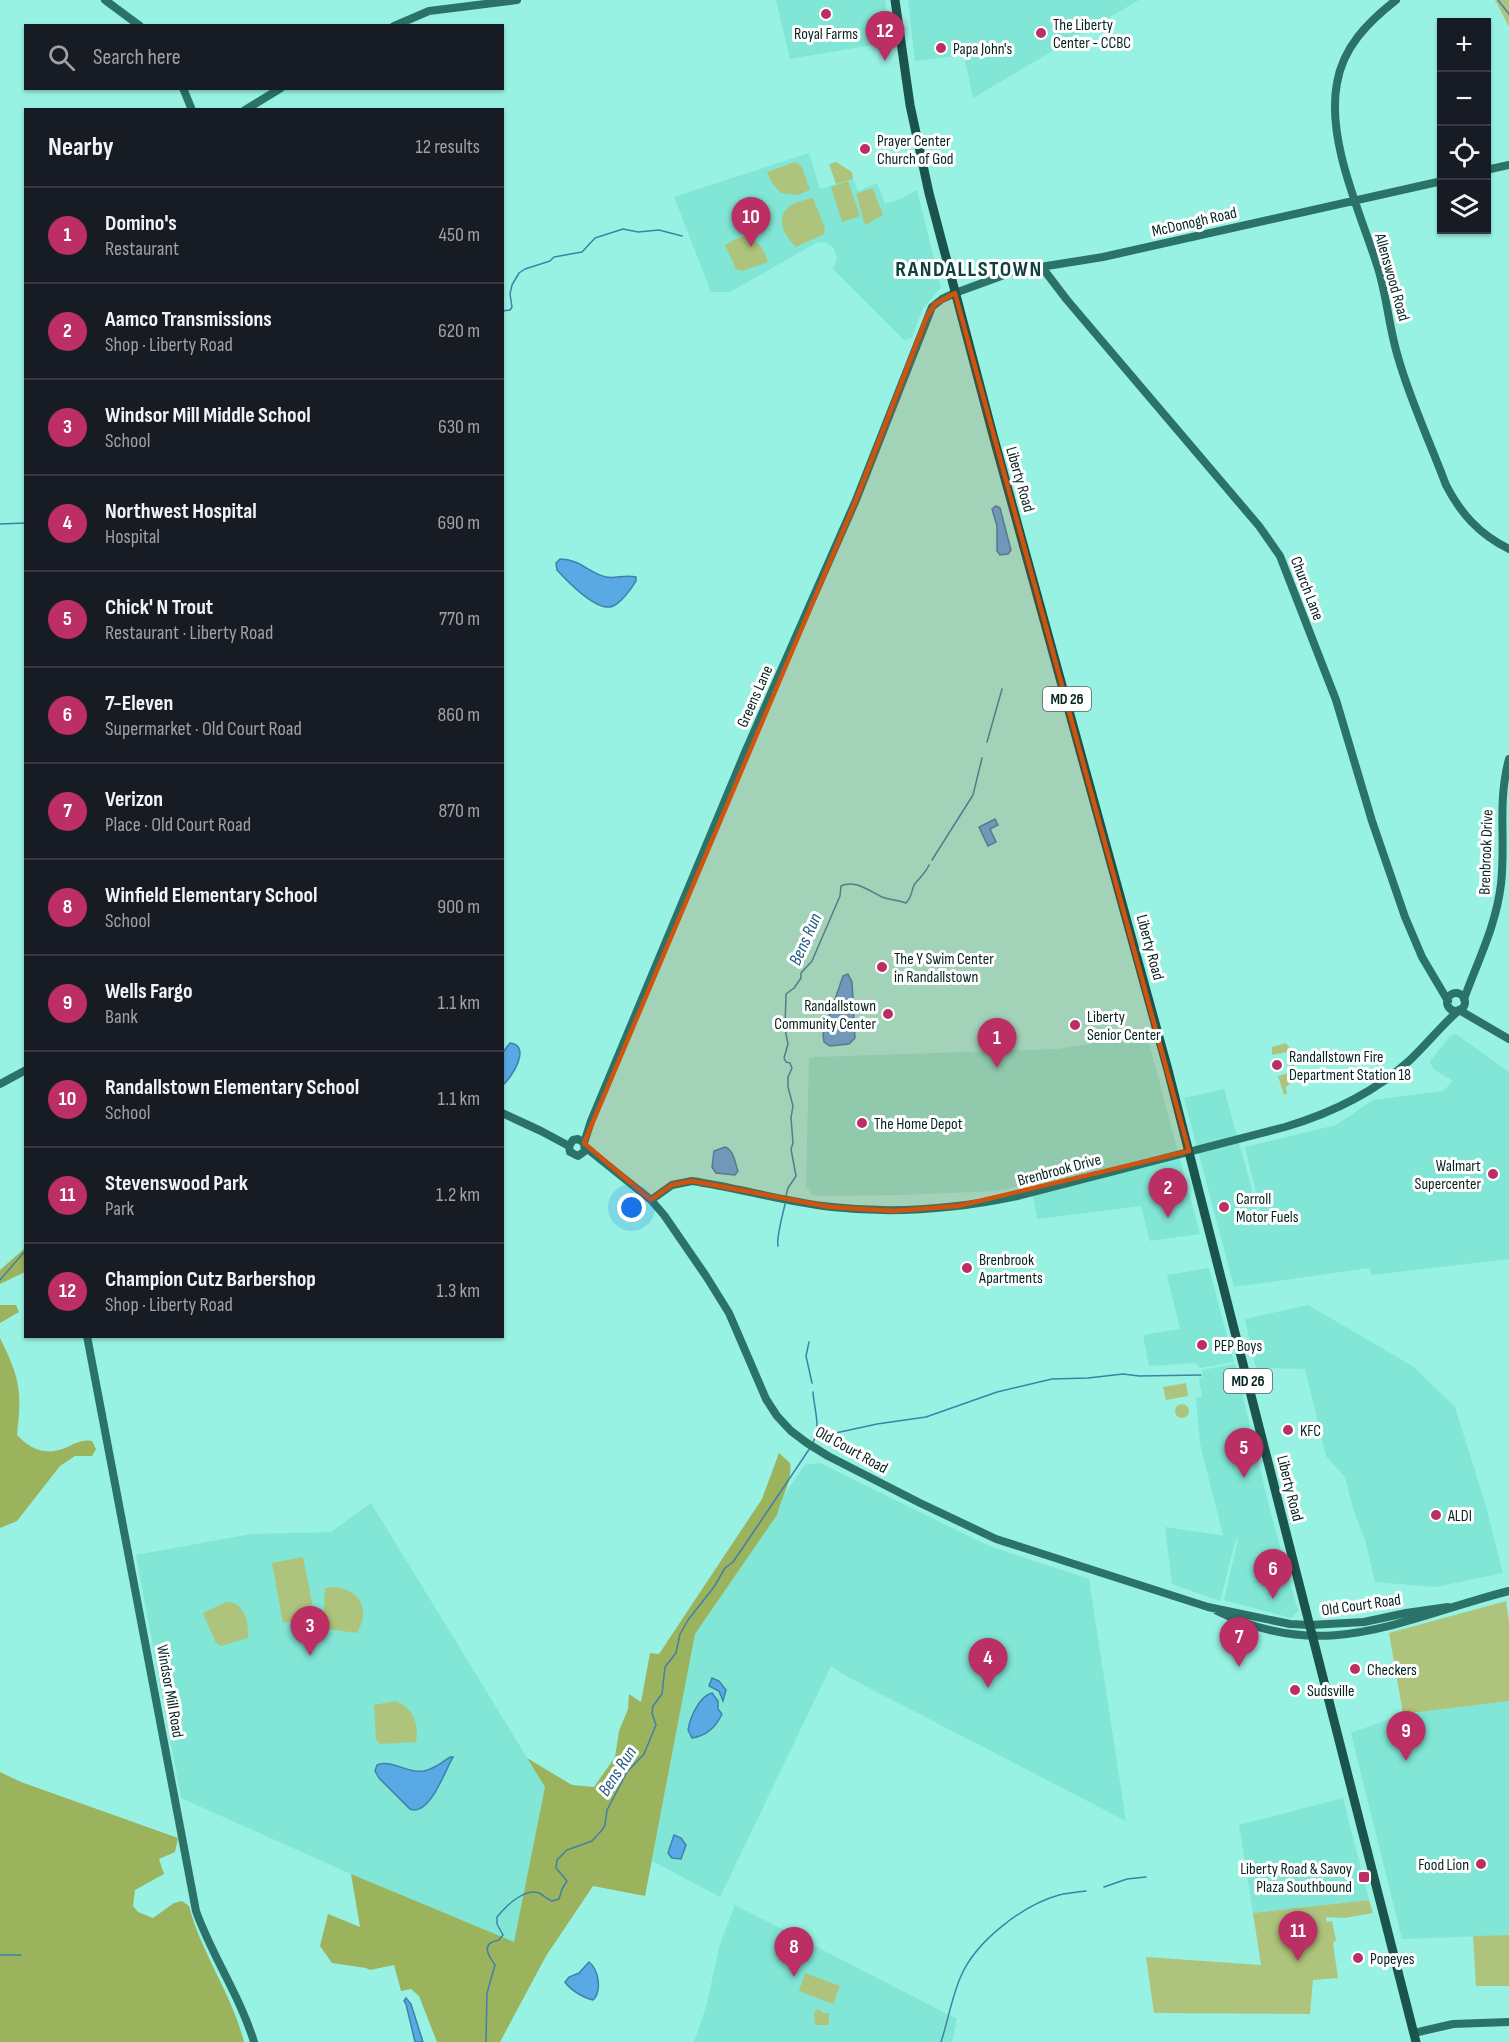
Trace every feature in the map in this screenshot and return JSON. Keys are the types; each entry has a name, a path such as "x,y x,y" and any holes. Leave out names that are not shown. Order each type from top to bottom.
{"main road":[{"name":"Liberty Road","path":"895,0 914,127 955,293 1189,1151 1415,2037"}],"street":[{"path":"105,0 137,24"},
{"path":"399,24 429,11 517,0"},
{"name":"Allenswood Road","path":"1396,0 1363,29 1347,54 1339,74 1335,98 1336,121 1353,201 1378,268 1398,358 1446,485 1453,500 1471,523 1496,543 1509,549"},
{"path":"184,90 191,108"},
{"path":"248,108 278,90"},
{"path":"1491,169 1509,165"},
{"name":"McDonogh Road","path":"955,293 1015,271 1103,257 1437,181"},
{"name":"Church Lane","path":"1041,266 1067,300 1259,526 1280,556 1336,700 1365,799 1405,917 1422,957 1437,982 1457,1002 1509,1039"},
{"name":"Greens Lane","path":"579,1145 746,750 856,500 927,316 935,304 955,293"},
{"name":"Brenbrook Drive","path":"651,1200 672,1185 692,1181 785,1199 861,1210 922,1210 967,1205 1018,1196 1306,1121 1346,1104 1375,1088 1394,1074 1419,1050 1443,1024 1472,978 1488,942 1498,906 1502,866 1502,801 1509,759"},
{"path":"0,1084 24,1071"},
{"name":"Old Court Road","path":"504,1114 555,1137 579,1145 651,1200 720,1297 736,1328 752,1371 766,1399 785,1425 811,1446 920,1503 996,1539 1208,1607 1290,1624 1364,1622 1448,1607"},
{"name":"Windsor Mill Road","path":"87,1338 196,1911 202,1929 254,2042"},
{"name":"Old Court Road","path":"1208,1607 1239,1622 1264,1630 1313,1637 1339,1636 1378,1630 1448,1607 1509,1591"},
{"path":"1415,2037 1453,2024 1509,2022"}],"highlighted area":[{"path":"955,293 993,435 1189,1151 958,1206 894,1211 830,1207 692,1181 672,1185 651,1200 584,1143 856,500 927,316 935,304"}],"shaded area":[{"path":"776,0 885,0 890,42 790,59"},
{"path":"908,0 1139,0 973,98 964,55 915,61"},
{"path":"1495,0 1509,0 1509,27"},
{"path":"809,153 820,189 853,179 858,191 877,183 885,204 917,190 941,287 923,308 912,338 904,340 833,269 837,259 834,248 824,242 816,243 730,292 711,292 674,197"},
{"path":"795,162 801,165 810,190 797,195 781,193 772,183 767,172"},
{"path":"836,162 852,172 853,179 836,184 829,164"},
{"path":"848,181 860,216 842,222 831,187"},
{"path":"873,189 883,215 865,225 856,194"},
{"path":"813,198 825,228 824,234 796,247 785,233 783,216 793,204"},
{"path":"745,237 760,246 768,262 742,271 736,269 725,245"},
{"path":"1145,1028 1200,1234 1150,1241 1141,1206 1037,1219 1031,1184 995,1191 902,1195 818,1196 813,1195 806,1187 809,1059 1058,1049 1089,1044"},
{"path":"1456,1034 1509,1072 1509,1259 1372,1275 1369,1268 1234,1287 1184,1098 1224,1089 1258,1211 1260,1209 1245,1147 1336,1125 1373,1100 1443,1091 1453,1081 1433,1069 1430,1061 1450,1036"},
{"path":"1286,1043 1291,1050 1297,1078 1286,1087 1287,1094 1284,1095 1278,1076 1292,1072 1287,1052 1272,1055 1272,1047"},
{"path":"24,1249 24,1272 0,1284 0,1270"},
{"path":"1209,1268 1234,1362 1200,1368 1195,1363 1149,1366 1143,1335 1180,1329 1167,1275"},
{"path":"0,1305 16,1305 19,1312 0,1323"},
{"path":"1308,1305 1414,1367 1455,1407 1486,1506 1503,1573 1436,1587 1375,1582 1365,1540 1354,1512 1345,1477 1326,1456 1305,1369 1256,1368 1245,1319"},
{"path":"0,1338 12,1364 18,1385 17,1435 38,1450 58,1450 85,1441 92,1441 96,1449 92,1456 75,1456 60,1466 17,1521 0,1528"},
{"path":"1235,1364 1270,1510 1298,1611 1291,1618 1224,1600 1238,1539 1236,1539 1220,1601 1172,1584 1165,1527 1226,1536 1223,1535 1200,1444 1196,1398 1202,1397 1199,1378 1203,1376 1202,1370"},
{"path":"1186,1383 1188,1396 1166,1400 1163,1387"},
{"path":"1182,1404 1187,1406 1189,1411 1187,1416 1182,1418 1177,1416 1175,1411 1177,1406"},
{"path":"779,1453 790,1463 790,1470 777,1515 695,1634 645,1896 593,1886 546,1956 500,2042 437,2042 419,1996 411,1989 401,1991 394,1965 370,1970 332,1963 320,1946 328,1914 360,1927 351,1874 514,1942 545,1787 527,1758 572,1785 594,1787 615,1757 619,1731 628,1709 629,1694 641,1702 650,1653 659,1654 762,1499"},
{"path":"820,1463 989,1546 1089,1579 1126,1821 846,1676 831,1666 720,1897 652,1861 695,1634 777,1515 780,1501 805,1465"},
{"path":"371,1503 545,1787 514,1943 351,1874 181,1798 136,1555 251,1534 331,1532"},
{"path":"303,1557 315,1617 283,1623 272,1563"},
{"path":"337,1587 352,1593 361,1604 363,1617 357,1633 327,1629 323,1624 325,1588"},
{"path":"1506,1601 1509,1623 1509,1701 1403,1714 1389,1633"},
{"path":"226,1602 238,1605 242,1609 248,1626 248,1638 221,1646 216,1643 203,1613"},
{"path":"396,1701 407,1708 414,1718 417,1729 416,1742 380,1744 376,1739 374,1705"},
{"path":"1509,1701 1509,1935 1402,1939 1351,1733 1403,1714"},
{"path":"0,1772 21,1782 178,1838 175,1852 159,1859 164,1874 135,1890 133,1906 138,1912 153,1918 174,1903 182,1901 189,1906 201,1940 239,2024 244,2042 0,2042"},
{"path":"1343,1798 1369,1900 1253,1913 1239,1825"},
{"path":"1369,1900 1373,1913 1345,1918 1326,1917 1327,1922 1332,1921 1336,1940 1333,1943 1338,1978 1313,1980 1310,2014 1154,2013 1146,1957 1261,1965 1253,1913"},
{"path":"735,1905 957,2019 952,2042 694,2042 706,2007 720,1944"},
{"path":"1509,1935 1509,1986 1476,1986 1473,1936"},
{"path":"805,1973 840,1986 833,2004 799,1991"},
{"path":"818,2009 823,2013 829,2013 829,2025 815,2025 814,2012"}],"water":[{"path":"996,506 1000,508 1011,550 1008,554 1000,555 997,551 997,526 992,509"},
{"path":"560,559 573,561 600,575 632,576 636,577 636,581 614,606 596,604 557,570 556,563"},
{"path":"995,819 998,825 990,829 996,842 988,846 979,827"},
{"path":"848,974 852,982 855,1038 849,1044 830,1046 824,1042 823,1034 843,976"},
{"path":"510,1043 516,1045 520,1055 515,1069 504,1084 504,1051"},
{"path":"725,1147 734,1157 738,1171 735,1175 716,1173 712,1167 714,1151"},
{"path":"712,1678 719,1681 726,1690 723,1701 719,1691 709,1686"},
{"path":"712,1693 718,1701 718,1709 722,1714 710,1730 692,1738 688,1730 693,1714 703,1698"},
{"path":"453,1757 436,1791 424,1806 417,1810 410,1809 379,1778 375,1771 377,1765 389,1764 424,1771"},
{"path":"674,1835 681,1838 686,1845 681,1859 672,1858 668,1853"},
{"path":"589,1962 595,1970 598,1981 598,1991 593,2000 577,1993 565,1982 569,1977 579,1973"},
{"path":"406,1998 411,2004 423,2042 415,2042 404,2001"}],"waterway":[{"path":"1498,0 1509,14"},
{"path":"504,311 510,310 512,307 510,294 519,273 550,261 554,257 582,252 595,238 623,229 638,232 659,230 682,236"},
{"path":"0,524 24,523"},
{"name":"Bens Run","path":"987,742 1002,689"},
{"name":"Bens Run","path":"932,860 973,795 982,758"},
{"name":"Bens Run","path":"786,1196 796,1176 791,1149 793,1106 788,1087 788,1077 792,1068 784,1058 788,1044 785,1029 786,994 794,988 801,978 801,973 812,961 840,896 841,886 857,885 882,897 906,903 914,885 929,865"},
{"name":"Bens Run","path":"778,1246 785,1204"},
{"path":"0,1280 24,1252"},
{"name":"Bens Run","path":"809,1342 806,1356 812,1383"},
{"path":"817,1437 877,1424 926,1417 997,1392 1052,1379 1123,1374 1201,1375"},
{"name":"Bens Run","path":"812,1444 817,1432 813,1392"},
{"name":"Bens Run","path":"486,2042 487,1993 495,1965 487,1950 493,1941 499,1940 503,1935 497,1924 497,1917 510,1903 528,1893 539,1893 552,1901 559,1899 567,1881 556,1868 557,1860 567,1850 592,1841 602,1830 607,1810 627,1772 644,1754 656,1725 652,1713 653,1706 662,1694 665,1667 676,1653 680,1634 725,1568 733,1562 810,1448"},
{"path":"1104,1887 1127,1879 1146,1877"},
{"path":"941,2042 961,1976 968,1963 989,1938 1016,1916 1045,1900 1062,1894 1086,1891"},
{"path":"0,1955 21,1955"}],"place":[{"name":"Royal Farms","path":"826,14"},
{"name":"The Liberty Center - CCBC","path":"1041,33"},
{"name":"Papa John's","path":"941,48"},
{"name":"Champion Cutz Barbershop","path":"885,61"},
{"name":"Prayer Center Church of God","path":"865,149"},
{"name":"Randallstown Elementary School","path":"751,247"},
{"name":"The Y Swim Center in Randallstown","path":"882,967"},
{"name":"Randallstown Community Center","path":"888,1014"},
{"name":"Liberty Senior Center","path":"1075,1025"},
{"name":"Randallstown Fire Department Station 18","path":"1277,1065"},
{"name":"Domino's","path":"997,1068"},
{"name":"The Home Depot","path":"862,1123"},
{"name":"Walmart Supercenter","path":"1493,1174"},
{"name":"Carroll Motor Fuels","path":"1224,1207"},
{"name":"Aamco Transmissions","path":"1168,1218"},
{"name":"Brenbrook Apartments","path":"967,1268"},
{"name":"PEP Boys","path":"1202,1345"},
{"name":"KFC","path":"1288,1430"},
{"name":"Chick' N Trout","path":"1244,1478"},
{"name":"ALDI","path":"1436,1515"},
{"name":"7-Eleven","path":"1273,1599"},
{"name":"Windsor Mill Middle School","path":"310,1656"},
{"name":"Verizon","path":"1239,1667"},
{"name":"Checkers","path":"1355,1669"},
{"name":"Northwest Hospital","path":"988,1688"},
{"name":"Sudsville","path":"1295,1690"},
{"name":"Wells Fargo","path":"1406,1761"},
{"name":"Food Lion","path":"1481,1864"},
{"name":"Liberty Road & Savoy Plaza Southbound","path":"1364,1877"},
{"name":"Popeyes","path":"1358,1958"},
{"name":"Stevenswood Park","path":"1298,1961"},
{"name":"Winfield Elementary School","path":"794,1977"}],"district":[{"name":"RANDALLSTOWN","path":"969,268"}]}
